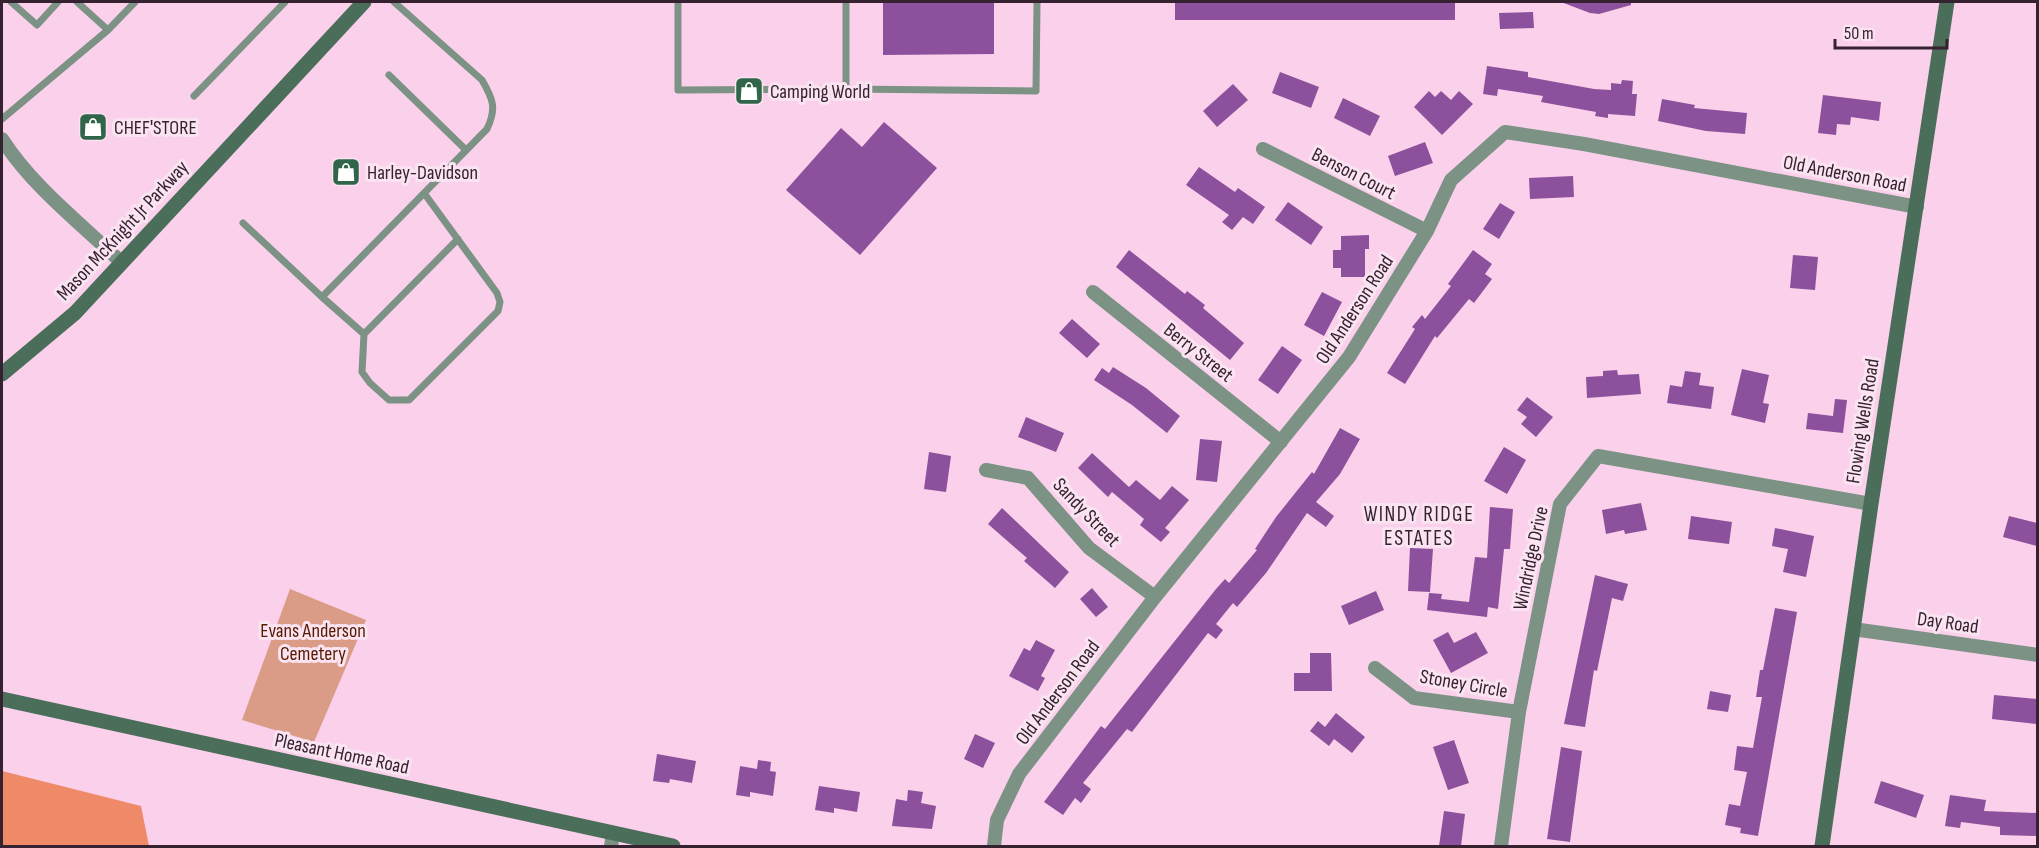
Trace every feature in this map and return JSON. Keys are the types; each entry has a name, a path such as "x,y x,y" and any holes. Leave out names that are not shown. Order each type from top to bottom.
{"main road":[{"name":"Mason McKnight Jr Parkway","path":"2,374 75,313 120,261 364,2"},
{"name":"Flowing Wells Road","path":"1822,846 1870,504 1947,2"},
{"name":"Pleasant Home Road","path":"2,699 612,840 673,846"}],"street":[{"name":"Old Anderson Road","path":"994,846 997,820 1019,774 1155,597 1349,357 1427,231 1451,180 1505,132 1584,144 1917,207"},
{"path":"2,139 14,158 37,182 120,261"},
{"name":"Benson Court","path":"1263,149 1427,231"},
{"name":"Berry Street","path":"1093,292 1281,441"},
{"name":"Windridge Drive","path":"1501,846 1519,712 1560,504 1598,456 1870,504"},
{"name":"Sandy Street","path":"986,470 1028,478 1089,548 1155,597"},
{"name":"Day Road","path":"1853,629 2037,655"},
{"name":"Stoney Circle","path":"1375,668 1414,698 1519,712"}],"lane":[{"path":"11,2 37,25 58,2"},
{"path":"77,2 108,30"},
{"path":"2,118 108,30 135,2"},
{"path":"195,96 285,2"},
{"path":"322,297 487,129 494,114 490,96 482,80 394,2"},
{"path":"678,2 678,90 1035,91 1037,2"},
{"path":"846,2 846,89"},
{"path":"389,75 466,150"},
{"path":"424,193 458,239 496,293 500,302 498,311 409,400 389,400 370,383 362,372 364,334 458,239"},
{"path":"243,223 364,334"}],"green space":[{"name":"Evans Anderson Cemetery","path":"290,589 366,620 314,742 242,720"}],"shaded area":[{"path":"2,771 141,806 149,846 2,846"}],"building":[{"path":"883,2 994,2 994,54 883,55"},
{"path":"1175,2 1455,2 1455,20 1175,20"},
{"path":"1561,2 1631,2 1631,5 1599,14"},
{"path":"1533,12 1534,28 1500,29 1499,13"},
{"path":"1487,66 1528,72 1528,77 1594,89 1611,90 1611,83 1621,84 1622,80 1633,81 1632,94 1637,94 1635,116 1608,114 1608,118 1595,116 1596,112 1541,102 1543,96 1498,89 1497,96 1483,94"},
{"path":"1280,72 1319,87 1311,108 1272,93"},
{"path":"1233,84 1248,100 1217,127 1203,111"},
{"path":"1429,91 1435,97 1441,91 1451,100 1459,91 1473,104 1442,135 1414,107"},
{"path":"1823,95 1881,102 1879,121 1851,117 1850,125 1837,124 1836,135 1818,133"},
{"path":"1343,98 1380,116 1370,136 1334,118"},
{"path":"1662,99 1695,105 1694,108 1747,113 1745,134 1706,131 1658,121"},
{"path":"884,122 937,168 860,255 786,190 841,128 862,147"},
{"path":"1425,142 1433,163 1395,176 1388,156"},
{"path":"1199,167 1235,192 1238,188 1265,207 1253,224 1243,217 1232,230 1222,222 1229,215 1186,185"},
{"path":"1573,176 1574,197 1530,199 1529,178"},
{"path":"1288,202 1323,227 1311,245 1275,220"},
{"path":"1500,203 1515,212 1499,239 1483,229"},
{"path":"1369,235 1369,249 1365,249 1365,277 1341,277 1341,268 1333,268 1333,250 1341,250 1341,236"},
{"path":"1129,250 1185,294 1187,291 1205,305 1203,308 1244,343 1230,360 1116,267"},
{"path":"1473,250 1492,264 1485,274 1492,279 1474,303 1469,299 1437,338 1435,336 1405,384 1387,373 1415,329 1412,327 1422,315 1425,319 1451,286 1448,284"},
{"path":"1793,255 1818,257 1815,290 1790,288"},
{"path":"1322,292 1342,302 1324,336 1304,325"},
{"path":"1072,319 1100,344 1087,358 1059,333"},
{"path":"1282,346 1302,360 1278,394 1258,380"},
{"path":"1113,367 1146,388 1180,416 1167,433 1132,405 1094,380 1102,368 1109,373"},
{"path":"1742,369 1769,375 1763,403 1769,404 1765,423 1731,415"},
{"path":"1617,370 1618,375 1639,374 1641,394 1587,398 1586,377 1603,376 1603,371"},
{"path":"1685,371 1701,373 1699,385 1714,387 1711,409 1667,403 1670,385 1682,387"},
{"path":"1527,397 1553,417 1536,437 1521,424 1527,417 1517,410"},
{"path":"1835,399 1847,400 1843,433 1806,429 1808,413 1833,416"},
{"path":"1026,417 1064,433 1056,452 1018,437"},
{"path":"1340,428 1360,439 1340,474 1316,502 1334,516 1326,527 1307,513 1266,573 1237,607 1233,603 1216,624 1223,630 1216,639 1208,633 1132,732 1127,729 1083,783 1091,789 1081,803 1075,798 1063,815 1044,802 1101,726 1105,729 1216,589 1225,579 1229,583 1257,550 1255,549 1276,517 1312,472 1314,474"},
{"path":"1200,439 1222,441 1217,482 1196,480"},
{"path":"1504,447 1526,460 1507,494 1484,481"},
{"path":"929,452 951,456 946,492 924,489"},
{"path":"1092,453 1129,487 1136,480 1160,500 1172,486 1189,500 1165,528 1170,532 1161,542 1140,525 1144,519 1112,492 1108,497 1078,468"},
{"path":"1641,503 1647,530 1625,534 1624,530 1606,534 1602,510"},
{"path":"1490,507 1513,509 1510,549 1504,549 1498,609 1488,607 1487,617 1427,610 1429,593 1442,594 1441,599 1469,602 1475,557 1487,558"},
{"path":"1002,508 1069,572 1055,588 1024,561 1027,558 988,524"},
{"path":"1691,516 1732,522 1729,544 1688,539"},
{"path":"2009,516 2037,523 2037,546 2003,537"},
{"path":"1775,528 1814,536 1806,577 1783,572 1788,549 1772,546"},
{"path":"1410,548 1433,549 1430,592 1408,591"},
{"path":"1595,575 1628,584 1623,601 1612,598 1597,671 1594,670 1585,727 1564,724"},
{"path":"1092,588 1108,607 1096,617 1080,599"},
{"path":"1376,591 1384,610 1349,625 1341,606"},
{"path":"1775,608 1797,612 1758,836 1740,833 1741,828 1725,825 1729,804 1740,806 1747,772 1734,770 1737,746 1753,748 1762,697 1756,697 1760,670 1763,670"},
{"path":"1448,632 1454,643 1476,632 1488,653 1451,673 1433,640"},
{"path":"1036,640 1055,650 1041,676 1045,678 1038,691 1009,676 1024,648 1030,651"},
{"path":"1310,653 1331,653 1332,691 1294,691 1294,673 1310,673"},
{"path":"1710,691 1731,695 1728,712 1707,709"},
{"path":"1994,695 2037,699 2036,724 1992,719"},
{"path":"1336,713 1365,737 1352,753 1334,739 1329,746 1310,731 1318,721 1325,727"},
{"path":"975,734 995,743 983,768 964,759"},
{"path":"1454,740 1469,783 1448,790 1433,747"},
{"path":"1561,747 1582,751 1570,842 1547,839"},
{"path":"657,754 696,761 692,783 670,779 669,783 653,781"},
{"path":"758,760 771,762 770,771 776,772 773,796 750,792 750,797 736,795 740,766 757,769"},
{"path":"1881,781 1924,795 1916,818 1874,803"},
{"path":"819,786 860,792 857,812 834,808 834,813 815,810"},
{"path":"908,790 923,792 921,803 936,806 932,829 892,826 896,799 907,801"},
{"path":"1950,795 1986,800 1984,811 2037,813 2037,836 2000,835 2000,827 1961,822 1960,828 1945,826"},
{"path":"1444,811 1465,814 1461,846 1439,846"}],"place":[{"name":"Camping World","path":"749,91"},
{"name":"CHEF'STORE","path":"93,127"},
{"name":"Harley-Davidson","path":"346,172"}],"district":[{"name":"WINDY RIDGE ESTATES","path":"1419,526"}]}
